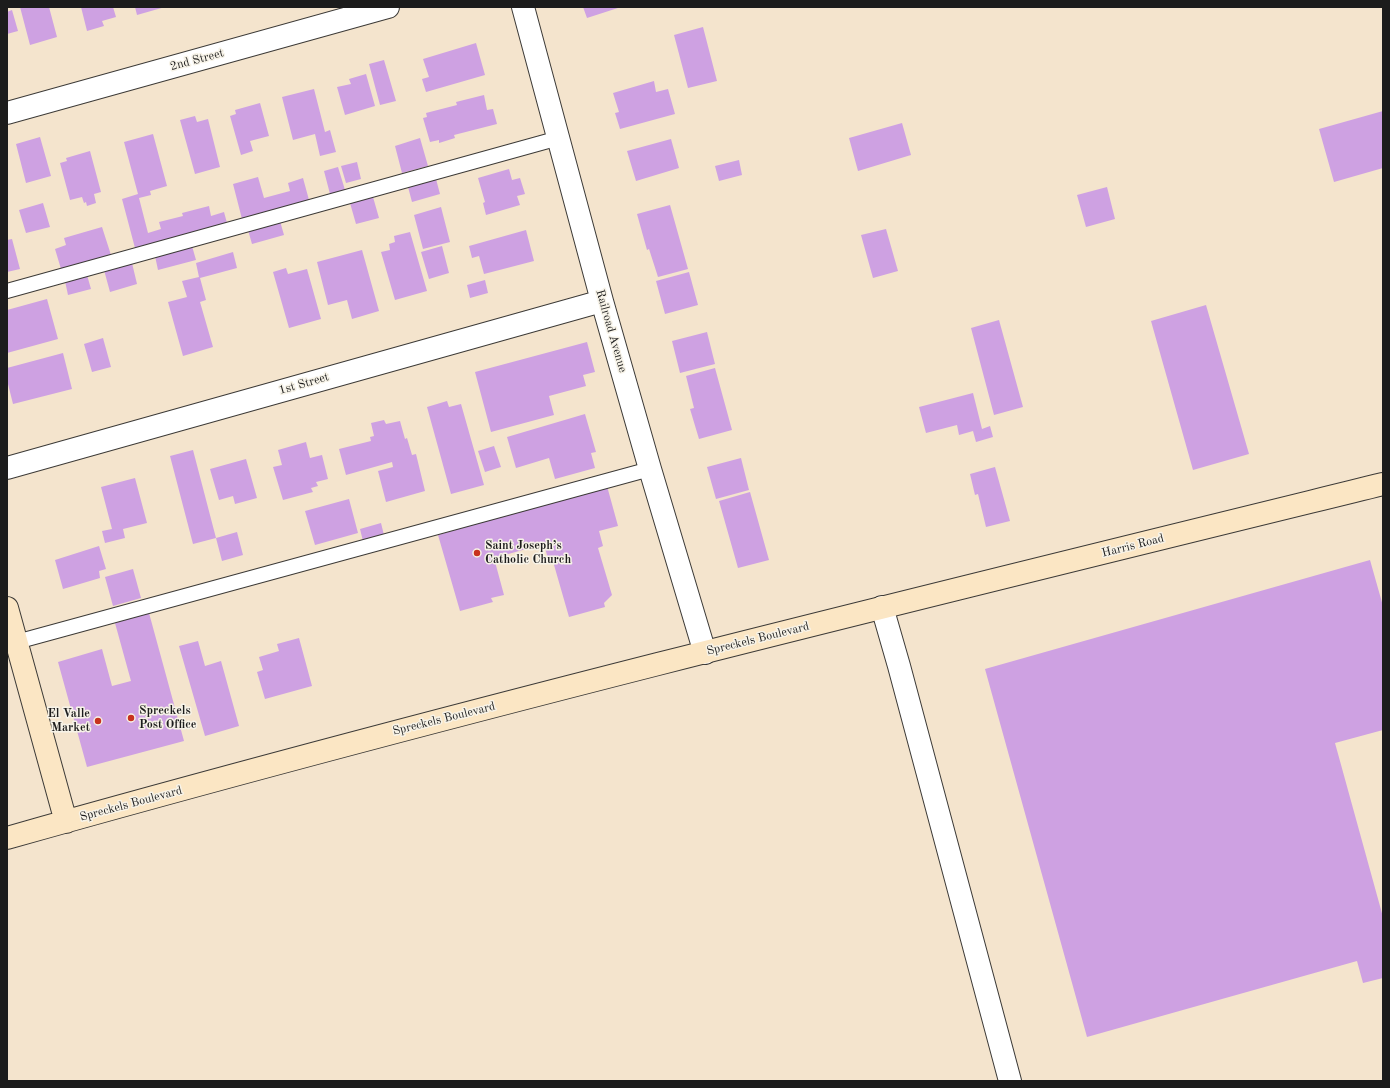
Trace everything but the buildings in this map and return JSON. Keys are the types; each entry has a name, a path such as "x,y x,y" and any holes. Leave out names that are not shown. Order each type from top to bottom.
{"street":[{"name":"2nd Street","path":"7,112 388,7"},
{"name":"Railroad Avenue","path":"524,7 602,301 705,653"},
{"name":"1st Street","path":"7,468 602,301"},
{"name":"Harris Road","path":"882,607 1383,484"},
{"path":"882,607 1010,1081"},
{"name":"Spreckels Boulevard","path":"7,838 369,739 882,607"},
{"path":"7,608 12,644 66,822"}],"lane":[{"path":"7,291 559,138"},
{"path":"12,644 650,469"}],"place":[{"name":"Saint Joseph’s Catholic Church","path":"477,553"},
{"name":"Spreckels Post Office","path":"131,718"},
{"name":"El Valle Market","path":"98,721"}]}
